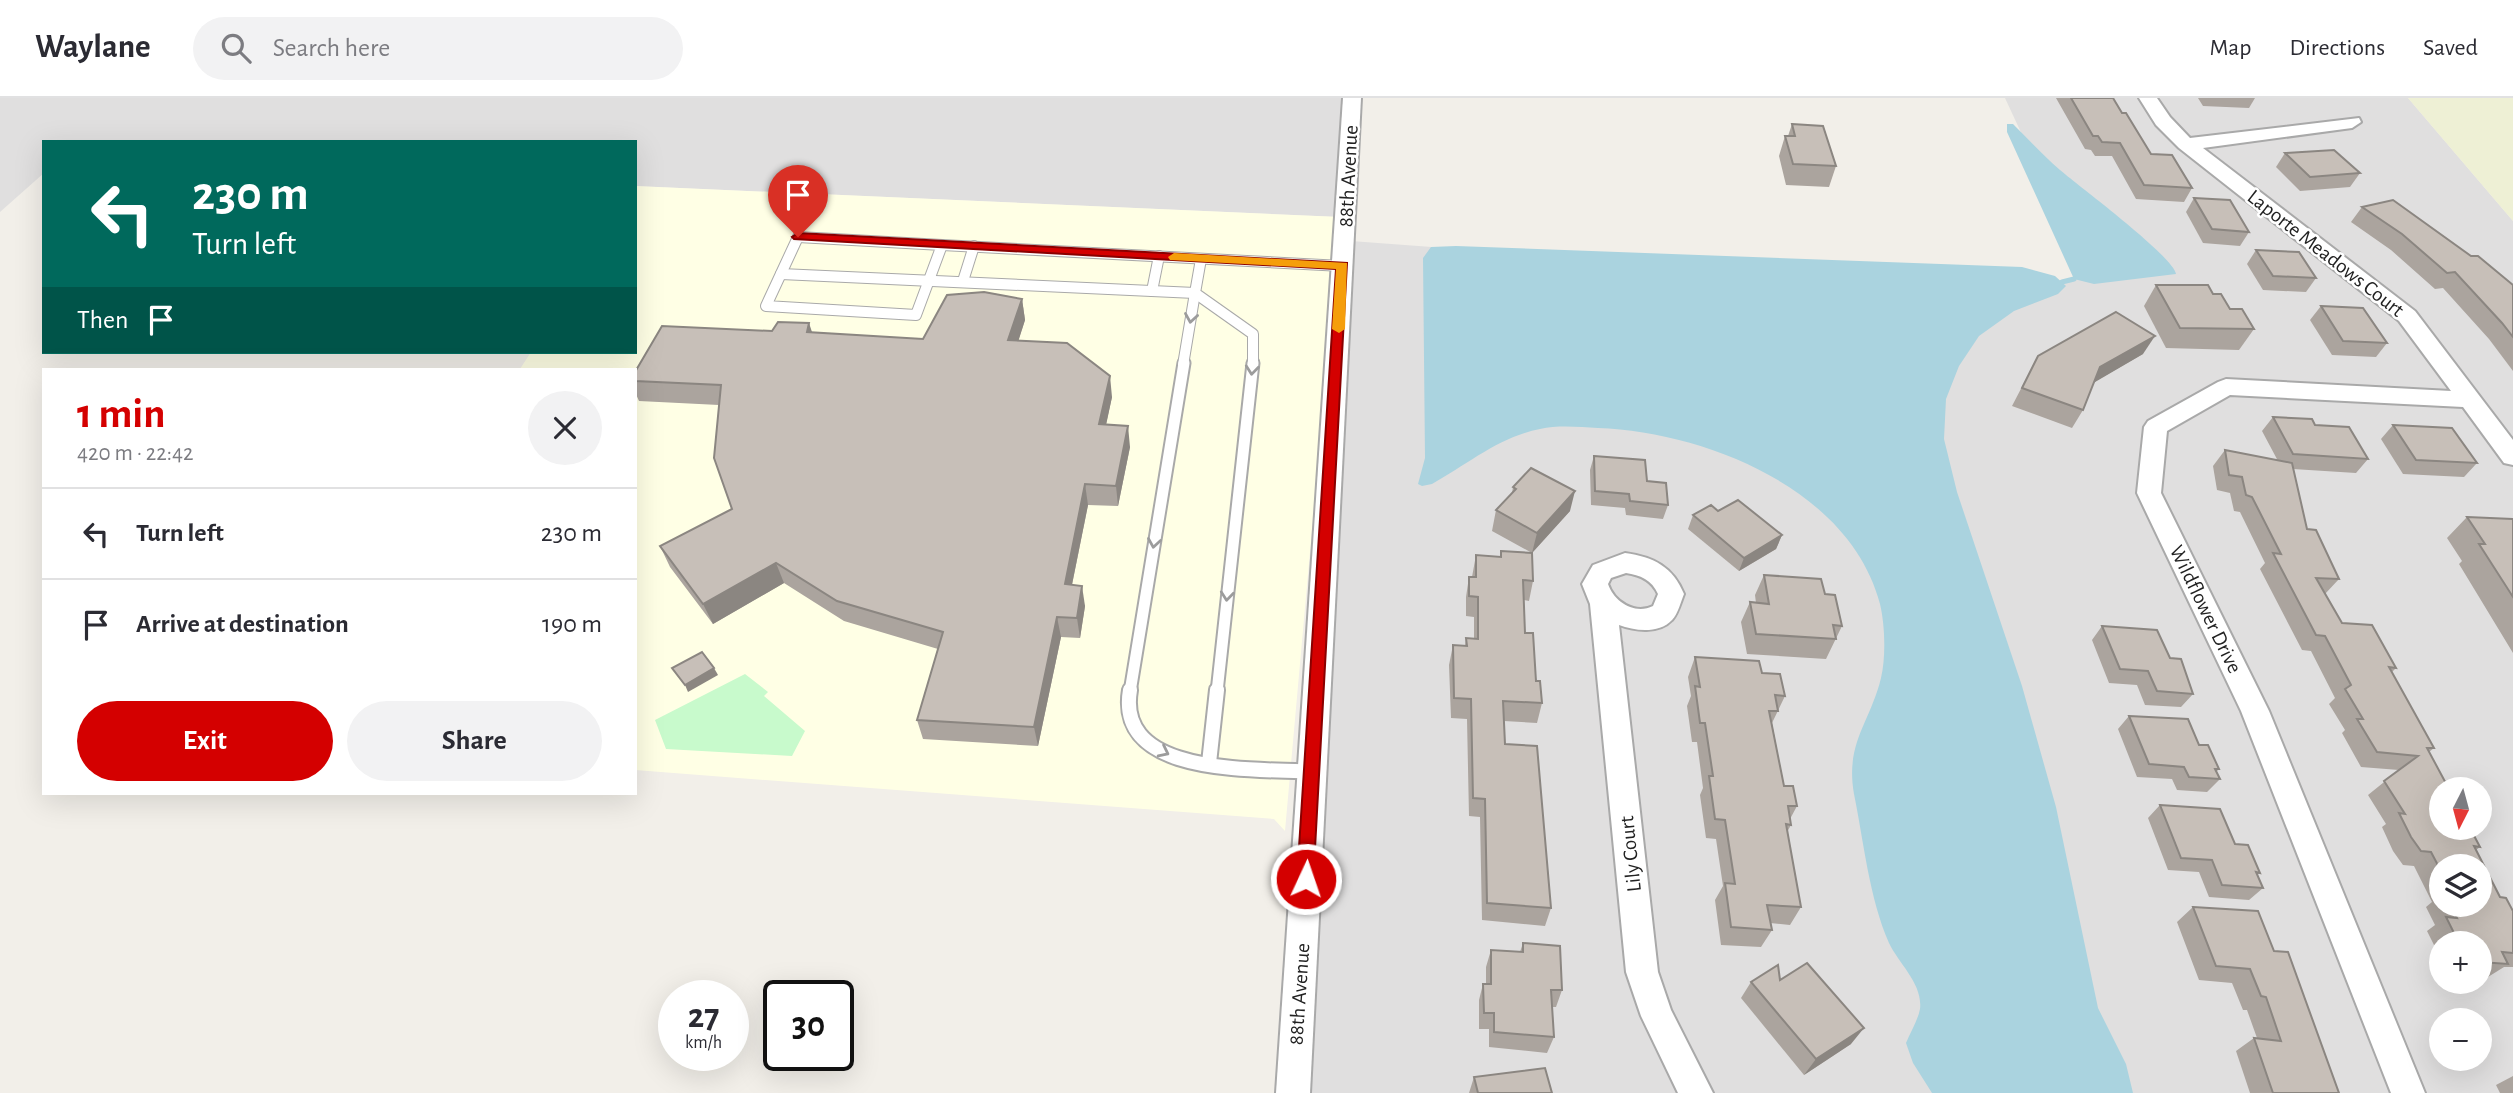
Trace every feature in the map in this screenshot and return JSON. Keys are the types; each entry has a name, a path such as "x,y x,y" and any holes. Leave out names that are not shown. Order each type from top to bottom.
{"street":[{"name":"88th Avenue","path":"1293,1093 1352,98"},
{"name":"Laporte Meadows Court","path":"2148,98 2163,121 2186,144 2396,306 2416,325 2513,457"},
{"path":"2186,144 2352,122"},
{"name":"Wildflower Drive","path":"2408,1093 2255,711 2199,591 2149,494 2156,427 2226,387 2473,400"},
{"name":"Lily Court","path":"1603,604 1642,972 1657,1016 1696,1093"}],"lane":[{"path":"942,244 916,315 766,306 798,237 942,244 1342,266"},
{"path":"964,281 974,246"},
{"path":"1152,290 1159,256"},
{"path":"1201,259 1127,707 1145,743 1183,762 1313,772"},
{"path":"781,274 1195,293 1253,334 1209,764"}],"shaded area":[{"path":"0,98 1346,98 1340,217 637,186 637,140 42,140 42,175 0,212"},
{"path":"2005,98 2408,98 2513,221 2513,1093 1304,1093 1351,241 2011,290 2087,275"},
{"path":"2408,98 2513,98 2513,221"},
{"path":"637,186 1340,217 1285,831 1274,819 637,770 637,368 521,368 530,354 637,354"}],"green space":[{"path":"745,674 768,692 764,696 805,731 792,756 666,749 655,720"}],"water":[{"path":"2007,124 2013,124 2060,170 2143,238 2171,265 2176,274 2094,284 2074,279 2007,132"},
{"path":"1431,247 2022,267 2055,276 2066,286 2058,294 2014,311 1979,336 1959,366 1946,399 1944,439 1957,492 2022,686 2056,807 2098,1008 2126,1064 2133,1093 1932,1093 1913,1063 1906,1043 1919,1013 1920,1000 1914,983 1889,943 1876,907 1852,776 1856,747 1883,670 1882,612 1864,564 1838,529 1806,499 1768,474 1726,455 1683,441 1640,432 1576,427 1547,428 1511,438 1432,484 1418,484 1425,458 1423,258"}],"building":[{"path":"2071,98 2113,98 2122,113 2126,113 2151,154 2172,155 2192,188 2144,185 2120,143 2102,142 2098,136 2093,136"},
{"path":"1792,124 1823,126 1836,166 1793,164 1785,136 1795,136"},
{"path":"2334,150 2360,173 2310,177 2285,153"},
{"path":"2194,198 2230,200 2249,232 2212,229"},
{"path":"2393,200 2471,256 2478,256 2513,285 2513,337 2455,272 2447,273 2402,234 2362,207"},
{"path":"2256,250 2299,252 2316,278 2273,276"},
{"path":"2156,285 2208,285 2213,294 2221,294 2230,309 2242,309 2254,329 2180,328"},
{"path":"984,292 1022,299 1008,340 1067,343 1110,376 1099,424 1128,426 1116,486 1085,484 1065,584 1082,586 1077,618 1057,617 1034,727 917,720 943,632 837,601 776,563 703,604 660,546 732,509 714,458 721,385 637,381 637,369 662,326 772,331 778,322 809,323 807,332 923,339 947,295"},
{"path":"2321,306 2363,308 2387,343 2343,341"},
{"path":"2116,312 2155,336 2100,367 2083,410 2022,388 2038,356"},
{"path":"2273,417 2312,419 2315,425 2349,427 2368,459 2293,454"},
{"path":"2393,425 2452,428 2477,463 2416,460"},
{"path":"2225,450 2292,463 2307,529 2316,530 2339,579 2316,578 2342,623 2372,625 2396,668 2389,667 2434,748 2427,748 2443,777 2429,777 2429,840 2476,840 2480,847 2474,846 2478,854 2432,854 2421,851 2411,837 2399,813 2405,814 2384,781 2418,756 2377,752 2357,719 2363,719 2345,689 2351,685 2325,636 2316,635 2273,553 2281,554 2252,497 2246,495 2242,477 2229,475"},
{"path":"1594,456 1645,460 1647,481 1666,483 1668,505 1630,501 1629,494 1595,491"},
{"path":"1531,468 1575,491 1537,533 1496,510"},
{"path":"1738,500 1782,535 1744,558 1693,515 1711,505 1718,511"},
{"path":"2467,517 2513,519 2513,597 2479,544 2485,544"},
{"path":"1501,551 1532,553 1533,581 1523,580 1525,633 1533,633 1536,681 1540,681 1542,703 1503,701 1505,744 1537,746 1551,908 1487,903 1485,799 1473,798 1471,699 1454,698 1453,645 1467,646 1466,638 1478,639 1478,597 1469,596 1469,577 1476,577 1476,555 1501,557"},
{"path":"1764,575 1821,579 1825,594 1835,595 1842,626 1833,625 1836,639 1756,634 1750,602 1769,604"},
{"path":"2102,626 2157,630 2170,658 2181,659 2193,694 2157,691 2148,671 2120,669"},
{"path":"702,652 714,668 685,685 672,668"},
{"path":"1695,657 1759,661 1762,673 1780,674 1785,696 1775,695 1778,711 1769,711 1784,786 1793,786 1797,806 1788,806 1791,825 1786,824 1801,907 1767,905 1772,930 1731,927 1725,883 1735,884 1725,820 1715,819 1709,776 1713,776 1705,723 1700,723 1695,686 1700,687"},
{"path":"2129,716 2188,719 2199,745 2208,745 2219,769 2215,769 2220,779 2189,777 2184,767 2149,764"},
{"path":"2160,805 2220,809 2235,844 2248,845 2260,873 2256,872 2263,888 2222,885 2212,860 2181,858"},
{"path":"2492,881 2500,897 2506,898 2513,911 2513,953 2502,952 2508,964 2492,963 2492,931 2453,931 2446,917 2492,917"},
{"path":"2193,907 2258,911 2274,951 2288,952 2339,1093 2273,1093 2254,1038 2281,1041 2266,997 2261,996 2250,969 2216,966"},
{"path":"1523,943 1560,946 1562,990 1551,990 1554,1037 1494,1032 1494,1013 1484,1013 1483,984 1491,984 1491,950 1523,952"},
{"path":"1807,963 1864,1028 1816,1059 1751,982 1778,965 1780,980"},
{"path":"1545,1068 1552,1093 1478,1093 1474,1077"}],"waterway":[{"path":"2062,282 2074,279"}],"slow traffic":[{"path":"1174,257 1342,266 1339,329"}],"route":[{"path":"798,237 1342,266 1306,879"}]}
